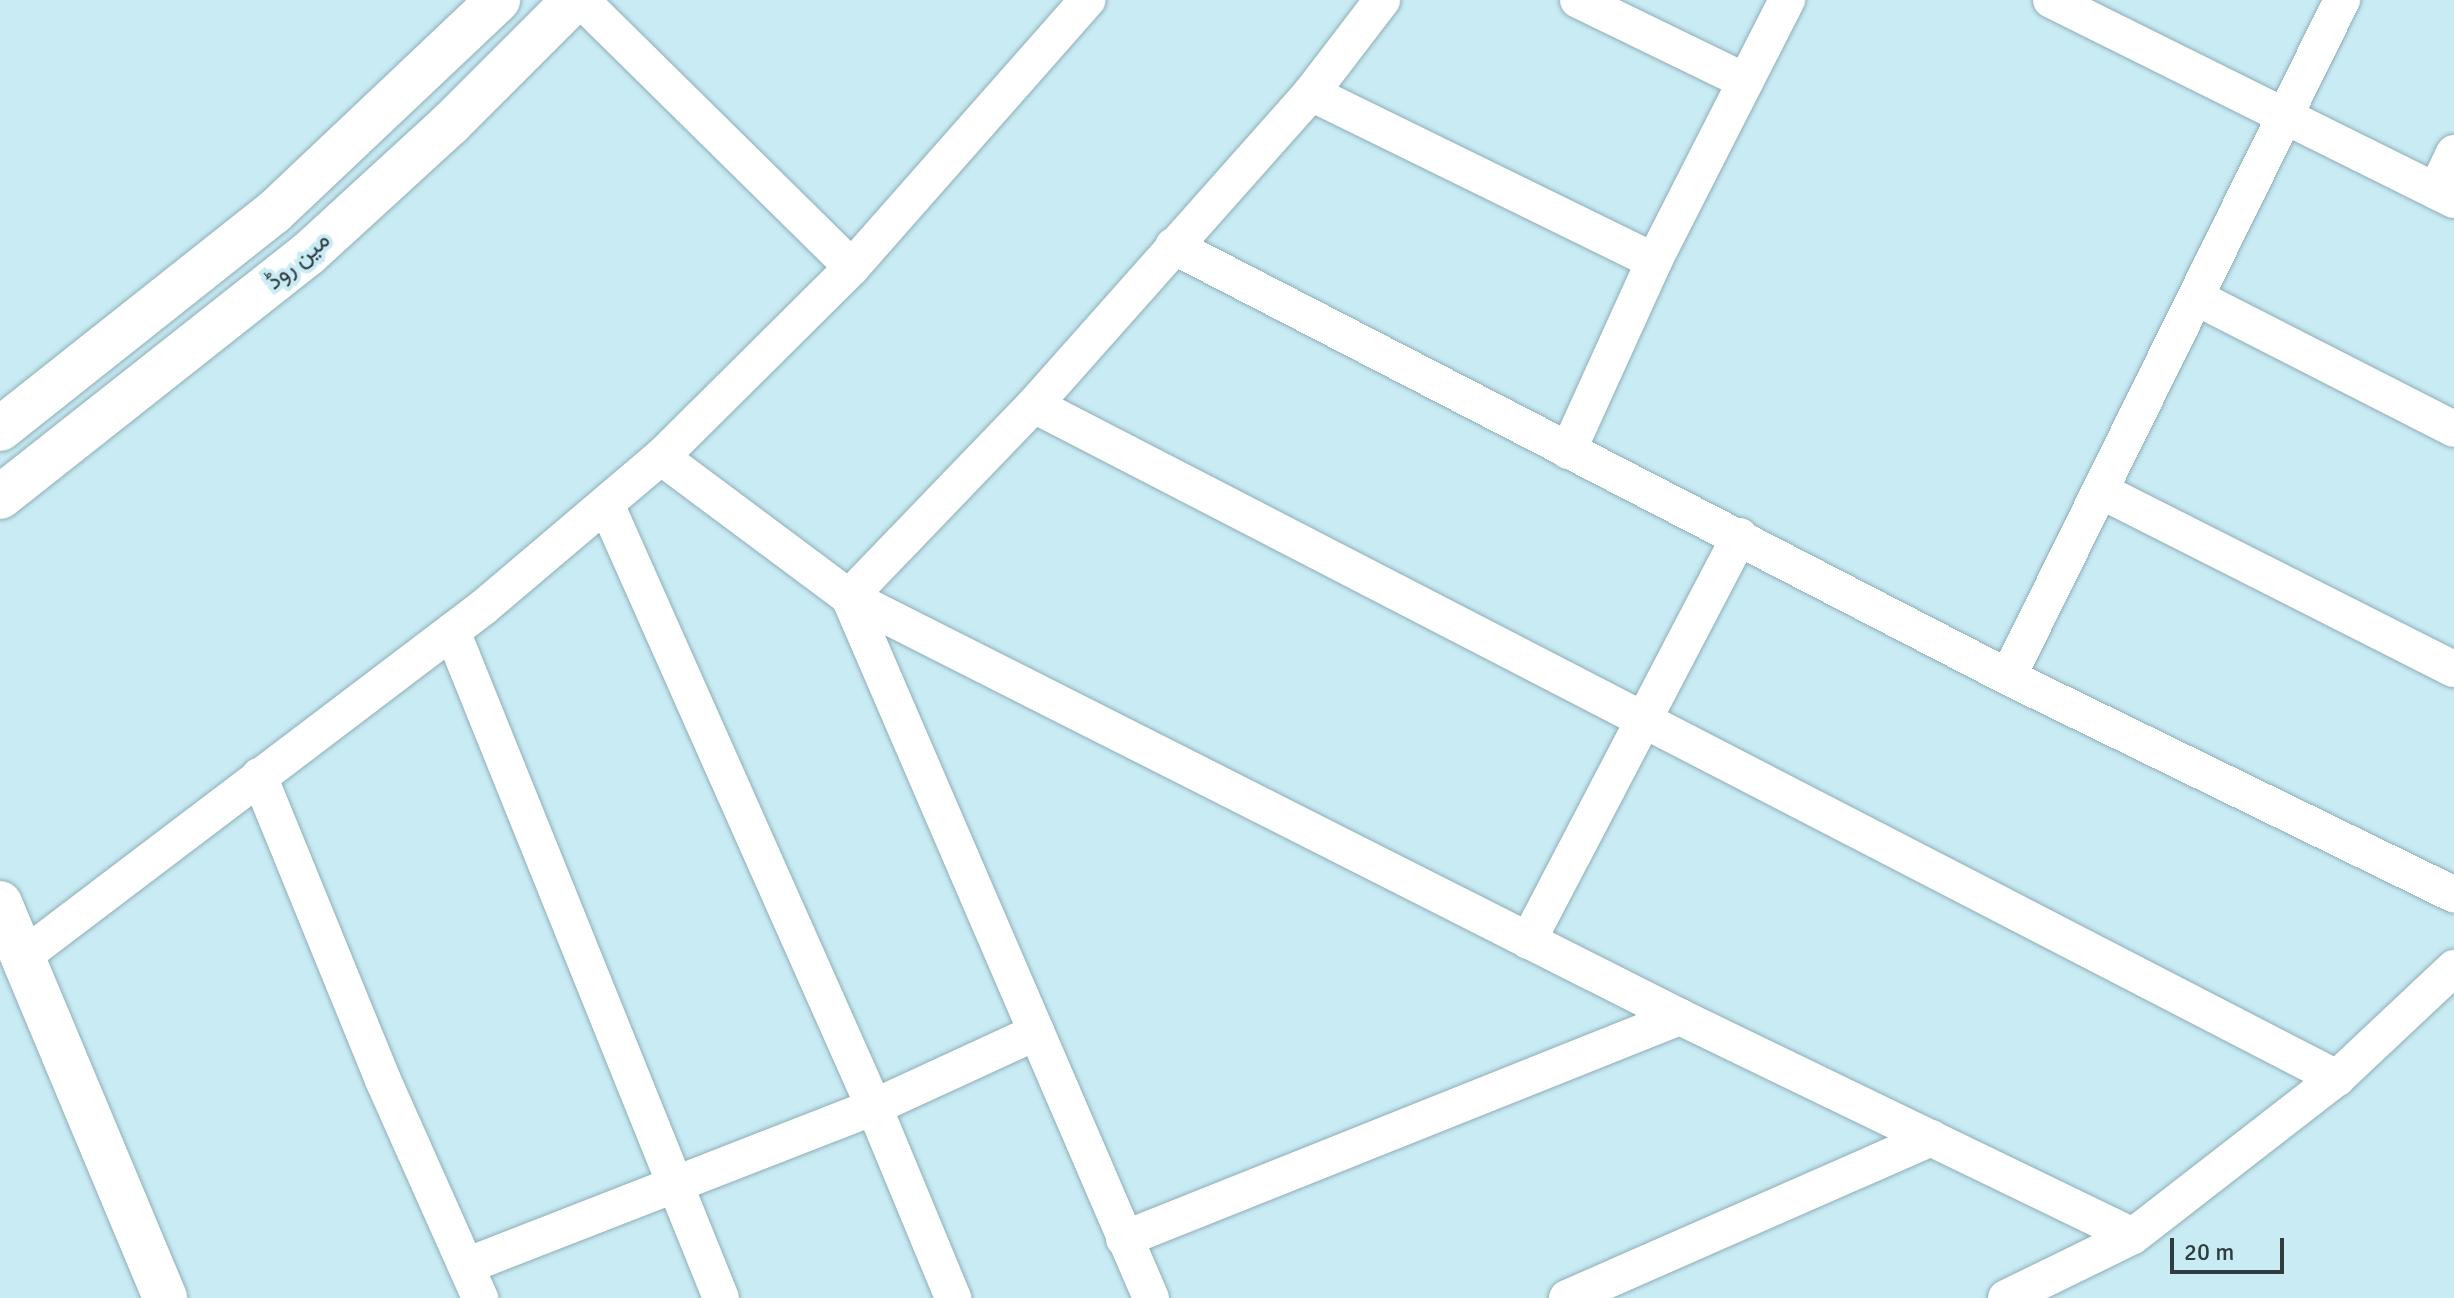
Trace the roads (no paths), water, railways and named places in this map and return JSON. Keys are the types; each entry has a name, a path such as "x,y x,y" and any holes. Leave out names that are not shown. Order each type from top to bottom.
{"main road":[{"path":"0,429 273,213 498,0"},
{"name":"مین روڈ","path":"0,497 308,254 450,124 574,0"},
{"path":"0,903 165,1298"}],"street":[{"path":"581,0 852,267"},
{"path":"21,958 452,631 661,457 852,267 1087,0"},
{"path":"849,597 1034,405 1311,93 1382,0"},
{"path":"1578,0 1745,81"},
{"path":"1568,451 1654,261 1787,0"},
{"path":"2051,0 2445,195 2454,153"},
{"path":"2008,677 2287,118 2342,0"},
{"path":"1311,93 1654,261"},
{"path":"1173,246 2008,677 2454,895"},
{"path":"2197,298 2454,429"},
{"path":"1034,405 1642,716 2337,1078"},
{"path":"661,457 849,597 1680,1017 2133,1236"},
{"path":"2101,491 2454,669"},
{"path":"606,504 874,1107 953,1298"},
{"path":"1528,941 1642,716 1740,536"},
{"path":"849,597 1151,1298"},
{"path":"452,631 721,1298"},
{"path":"259,776 383,1080 473,1282 677,1187 874,1107 1037,1032"},
{"path":"2006,1298 2133,1236 2337,1078 2454,968"},
{"path":"1124,1239 1680,1017"},
{"path":"1567,1298 1931,1138"}]}
